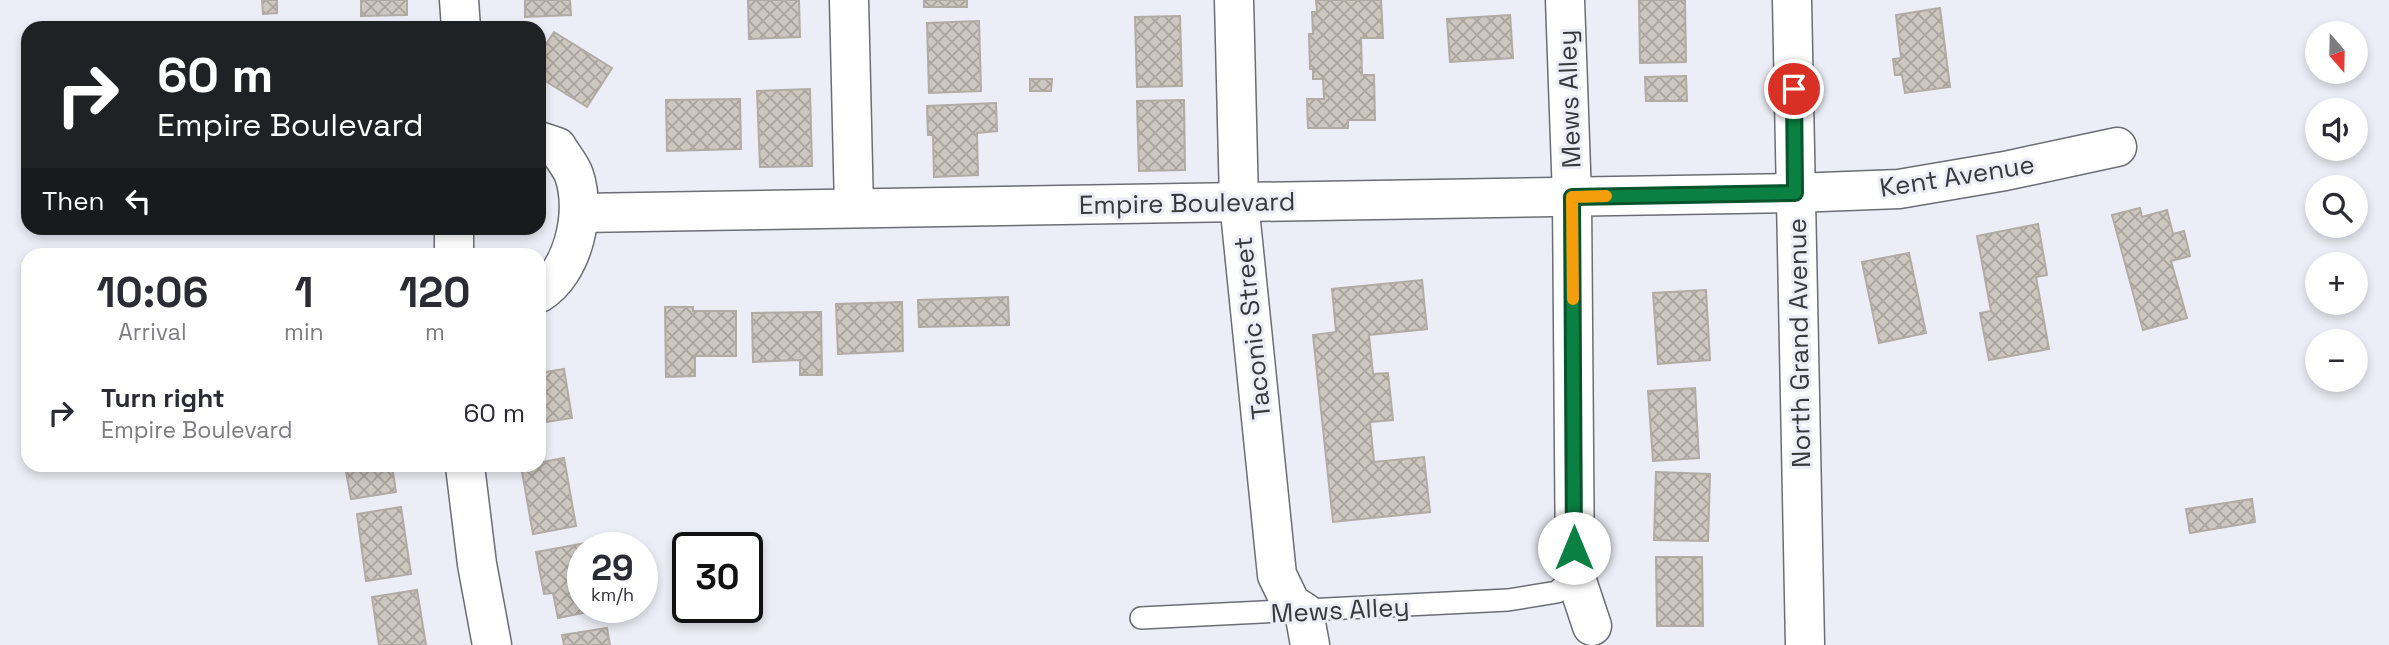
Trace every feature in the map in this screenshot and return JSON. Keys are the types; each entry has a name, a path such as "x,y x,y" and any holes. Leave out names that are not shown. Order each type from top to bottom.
{"street":[{"path":"459,0 460,21"},
{"path":"849,0 854,208"},
{"name":"Taconic Street","path":"1234,0 1239,202 1277,575 1307,629"},
{"name":"Mews Alley","path":"1565,0 1572,197 1575,575 1592,626"},
{"name":"North Grand Avenue","path":"1792,0 1805,645"},
{"path":"546,143 557,147 574,176 579,213 570,255 551,286 546,289"},
{"name":"Kent Avenue","path":"1795,193 1899,189 2005,171 2117,147"},
{"name":"Empire Boulevard","path":"579,213 1795,193"},
{"path":"466,472 477,564 492,645"}],"lane":[{"name":"Mews Alley","path":"1141,618 1307,629 1557,592 1575,575"}],"building":[{"path":"262,0 277,0 277,13 263,14"},
{"path":"361,0 407,0 407,15 361,16"},
{"path":"525,0 570,0 571,15 525,17"},
{"path":"748,0 799,0 800,37 749,39"},
{"path":"924,0 967,0 967,7 924,7"},
{"path":"1316,0 1381,0 1383,38 1361,38 1362,75 1374,75 1375,120 1348,120 1348,128 1308,128 1307,99 1324,99 1323,79 1313,79 1313,69 1310,69 1309,34 1313,34 1312,12 1317,12"},
{"path":"1639,0 1685,0 1686,62 1640,63"},
{"path":"1940,8 1950,87 1905,93 1902,75 1895,75 1893,59 1901,58 1896,15"},
{"path":"1510,15 1513,58 1450,62 1447,19"},
{"path":"1180,16 1182,86 1137,87 1135,17"},
{"path":"979,21 981,91 929,93 927,23"},
{"path":"554,32 612,68 587,107 546,81 546,44"},
{"path":"1686,76 1687,101 1646,101 1645,77"},
{"path":"1030,79 1052,79 1051,91 1030,91"},
{"path":"810,89 812,166 760,167 757,91"},
{"path":"740,99 741,149 667,151 666,100"},
{"path":"1184,100 1185,170 1139,171 1137,101"},
{"path":"996,103 997,131 977,133 978,175 934,177 933,135 928,135 927,106"},
{"path":"2140,208 2142,217 2167,210 2173,234 2184,231 2190,256 2171,261 2187,318 2143,330 2112,215"},
{"path":"2038,224 2047,275 2036,277 2049,349 1989,360 1980,313 1991,311 1977,236"},
{"path":"1909,253 1926,333 1879,343 1862,262"},
{"path":"1422,280 1427,329 1369,335 1373,374 1388,373 1393,420 1370,422 1374,462 1424,457 1430,512 1333,522 1313,335 1336,332 1332,289"},
{"path":"1706,290 1710,360 1658,364 1653,293"},
{"path":"1008,297 1009,325 919,327 918,300"},
{"path":"902,302 903,351 838,354 836,304"},
{"path":"665,307 693,307 693,311 736,311 736,356 695,356 695,376 666,377"},
{"path":"821,312 822,375 800,375 800,360 753,362 752,313"},
{"path":"564,369 572,418 546,422 546,372"},
{"path":"1695,388 1699,458 1653,461 1648,391"},
{"path":"564,458 576,526 533,534 522,472 546,472 546,461"},
{"path":"346,472 393,472 396,492 351,499"},
{"path":"1656,472 1710,474 1708,541 1654,540"},
{"path":"2252,499 2255,522 2190,533 2186,509"},
{"path":"401,507 411,574 366,581 357,514"},
{"path":"567,546 567,616 558,618 553,593 544,594 536,552"},
{"path":"1656,557 1702,557 1703,626 1657,626"},
{"path":"417,590 426,645 379,645 372,597"},
{"path":"607,628 610,645 564,645 562,635"}],"slow traffic":[{"path":"1573,299 1572,197 1606,196"}],"route":[{"path":"1574,548 1572,197 1795,193 1794,89"}]}
